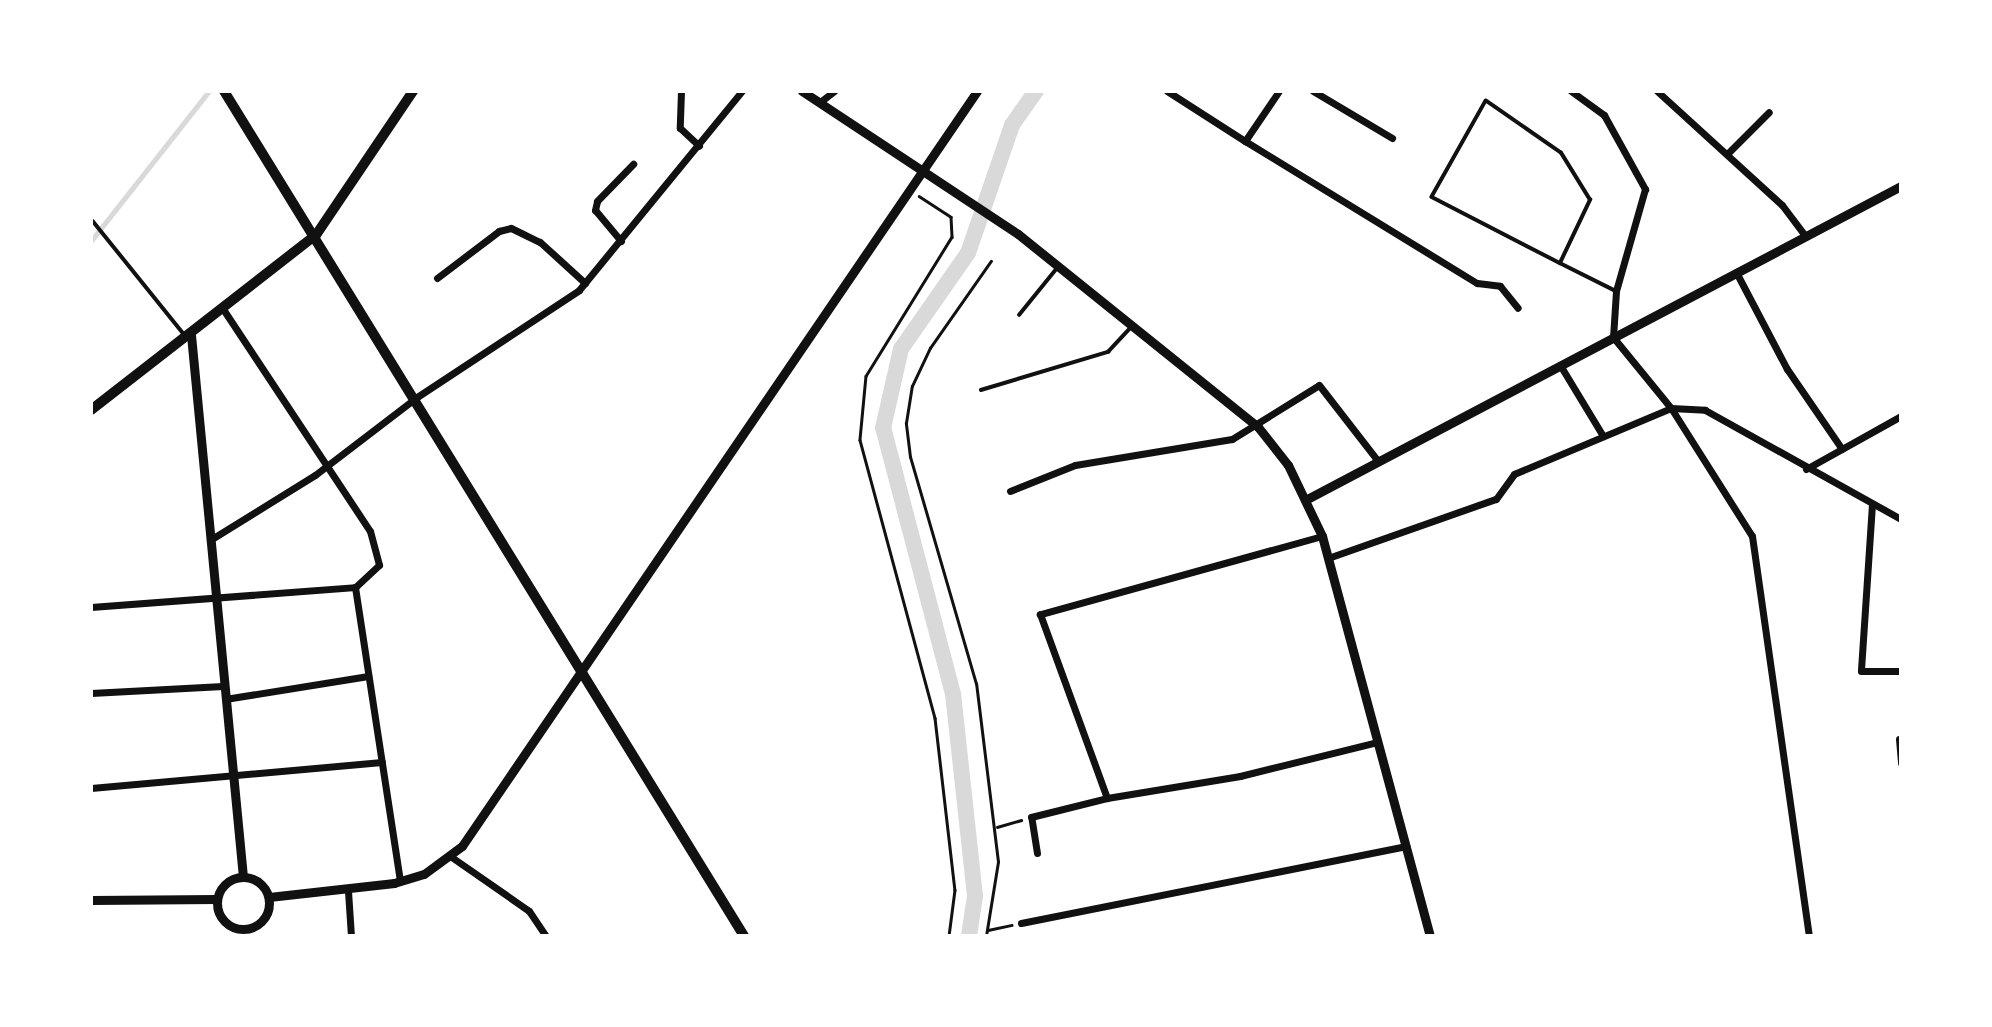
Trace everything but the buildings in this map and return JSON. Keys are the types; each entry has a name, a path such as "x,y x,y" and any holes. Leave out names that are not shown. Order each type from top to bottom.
{"main road":[{"path":"225,91 585,670 744,936"},
{"path":"91,410 189,337 316,235 413,91"}],"street":[{"path":"681,91 680,128 699,146"},
{"path":"210,540 329,465 417,397 585,283 742,91"},
{"path":"802,91 926,167 1018,234 1258,428 1309,498 1322,536 1430,936"},
{"path":"820,102 834,91"},
{"path":"269,897 348,891 400,881 450,856 585,670 977,91"},
{"path":"1167,91 1477,283 1500,286 1518,307"},
{"path":"1245,141 1279,91"},
{"path":"1313,91 1392,138"},
{"path":"1570,91 1604,115 1645,188 1615,292 1613,337 1671,408 1752,536 1809,936"},
{"path":"1657,91 1727,155 1805,235"},
{"path":"1727,155 1769,112"},
{"path":"621,240 595,210 597,201 633,164"},
{"path":"1309,498 1901,186"},
{"path":"437,278 499,231 511,229 540,242 585,283"},
{"path":"1736,272 1787,369 1842,449"},
{"path":"91,607 355,587 379,565 370,531 329,465 223,309"},
{"path":"189,337 243,877"},
{"path":"1560,365 1603,436"},
{"path":"1010,491 1075,465 1210,444 1258,428 1313,387 1325,386 1378,461"},
{"path":"1328,558 1496,499 1514,474 1671,408 1705,410 1806,469 1901,519"},
{"path":"1806,469 1901,416"},
{"path":"1872,505 1861,671 1901,670"},
{"path":"1107,798 1040,614 1322,536"},
{"path":"355,587 400,881"},
{"path":"225,699 369,676"},
{"path":"91,693 223,686"},
{"path":"1899,739 1901,763"},
{"path":"1037,853 1031,817 1107,798 1240,776 1377,742"},
{"path":"91,788 382,762"},
{"path":"1021,923 1406,846"},
{"path":"450,856 529,911 546,936"},
{"path":"243,877 262,885 269,897 266,917 246,933 223,920 217,899 230,881 243,877"},
{"path":"348,891 351,936"},
{"path":"91,901 217,899"}],"lane":[{"path":"1560,263 1590,200 1561,153 1486,102 1432,197 1615,292"},
{"path":"94,222 189,337"},
{"path":"1019,315 1058,266"},
{"path":"981,390 1108,352 1132,325"}],"path":[{"path":"910,190 951,217 952,237 866,376 860,440 935,719 955,890 949,936"},
{"path":"986,936 997,886 996,827 976,684 910,457 906,423 912,386 930,348 991,261"},
{"path":"996,827 1031,817"},
{"path":"988,930 1021,923"}],"waterway":[{"path":"91,241 209,91"},
{"path":"969,936 975,896 953,694 883,428 901,349 968,253 1012,125 1036,91"}]}
